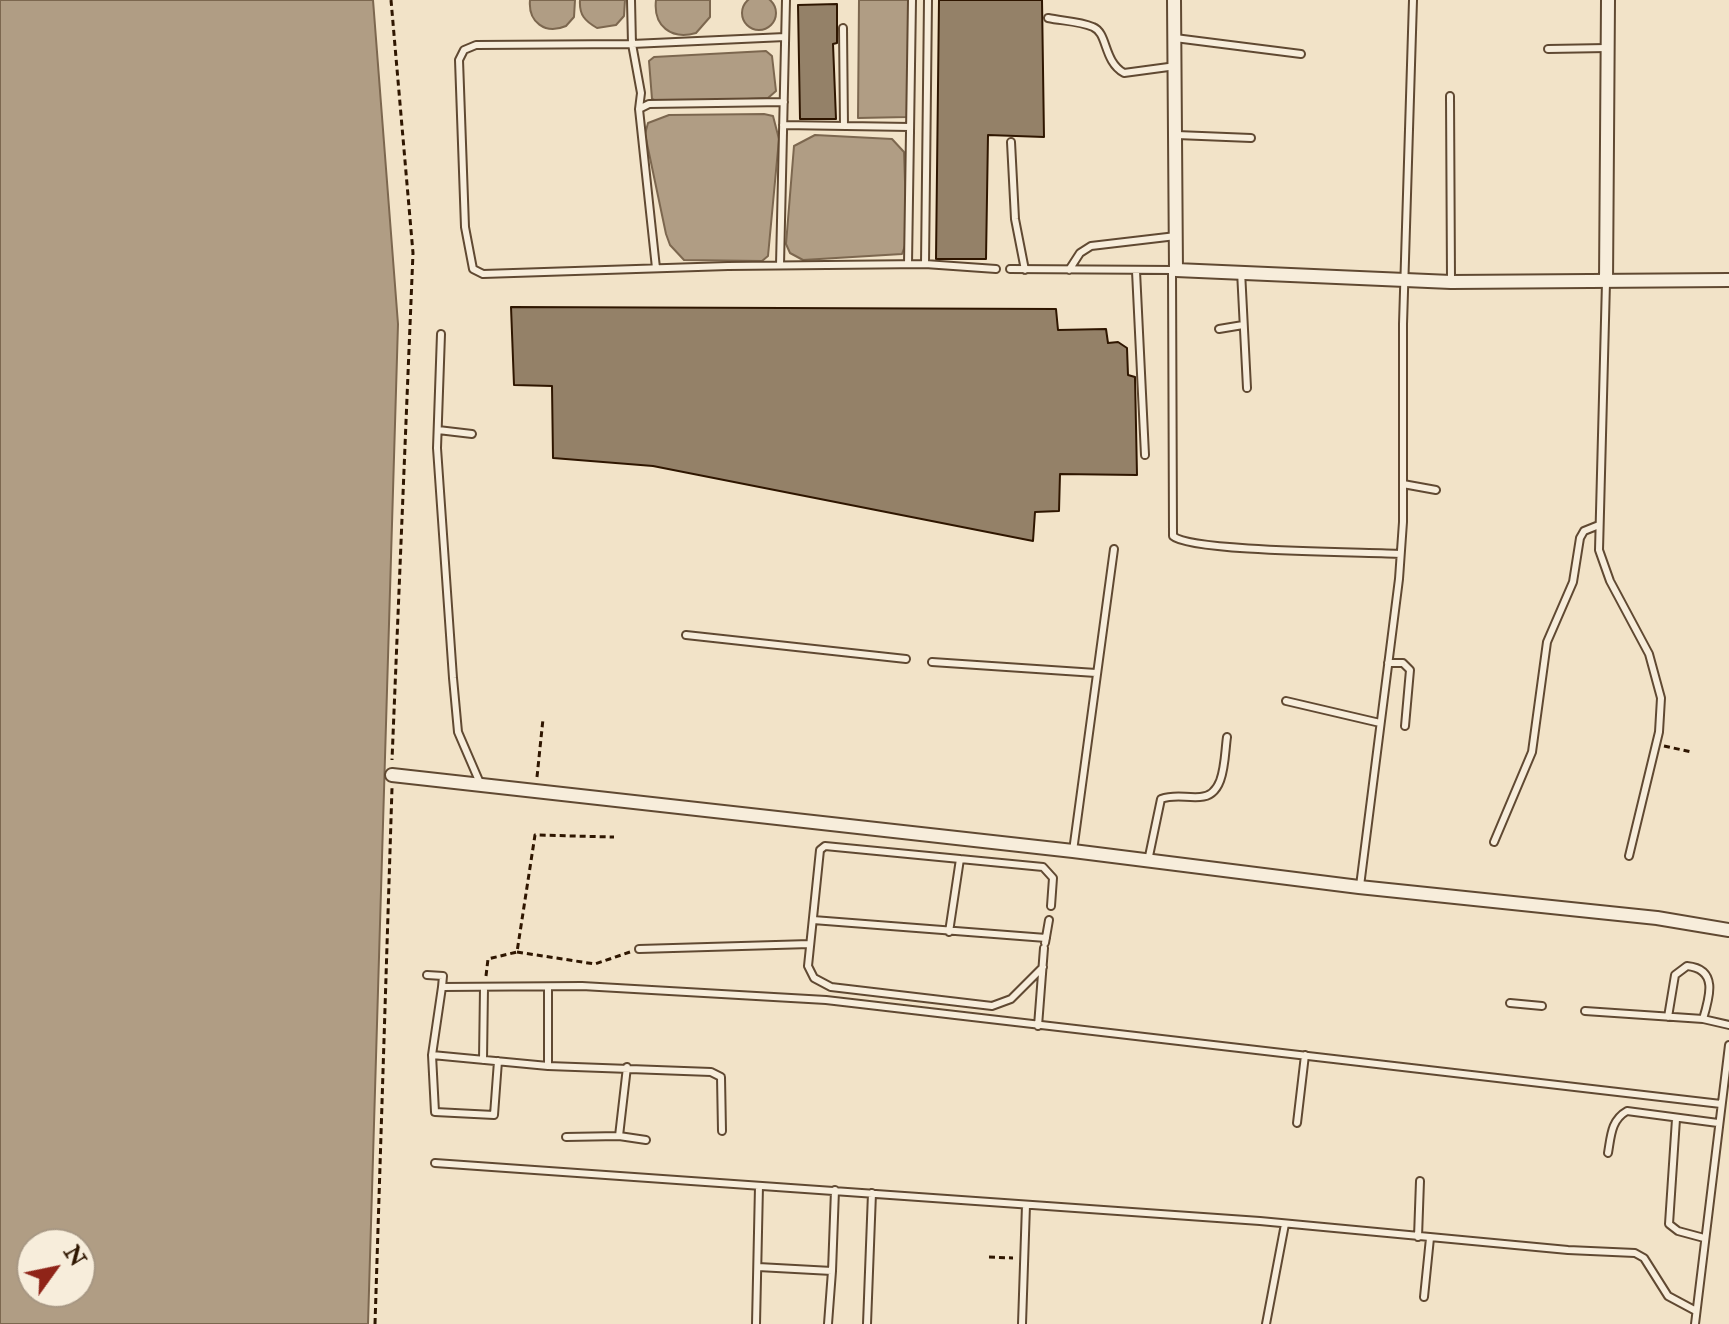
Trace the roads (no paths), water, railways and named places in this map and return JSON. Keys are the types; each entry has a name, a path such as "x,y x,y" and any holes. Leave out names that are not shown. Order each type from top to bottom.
{"street":[{"path":"1174,0 1177,135 1174,270 1451,282 1729,280"},
{"path":"1606,282 1608,0"},
{"path":"397,776 1073,851 1359,887 1657,918 1729,930"}],"lane":[{"path":"631,0 632,44 641,93 639,109 656,268"},
{"path":"780,265 786,0"},
{"path":"908,264 912,0"},
{"path":"925,264 928,0"},
{"path":"1359,887 1400,554 1404,279 1413,0"},
{"path":"1048,18 1094,27 1101,33 1107,58 1124,73 1176,66"},
{"path":"843,28 844,126"},
{"path":"785,37 632,44 476,45 464,50 459,60 465,227 473,269 483,274 780,265 925,264 996,269"},
{"path":"1175,38 1301,54"},
{"path":"1548,49 1607,48"},
{"path":"1450,96 1451,282"},
{"path":"639,109 649,104 784,102"},
{"path":"783,125 910,127"},
{"path":"1177,135 1251,138"},
{"path":"1011,142 1015,219 1025,270"},
{"path":"1069,270 1080,253 1091,246 1176,236"},
{"path":"1010,269 1174,270 1173,536 1179,542 1400,554"},
{"path":"1136,271 1145,455"},
{"path":"1241,271 1247,388"},
{"path":"1606,282 1599,525 1602,564 1638,630 1659,686 1661,707 1656,745 1629,856"},
{"path":"1219,329 1243,325"},
{"path":"441,334 438,430 458,732 481,787"},
{"path":"438,430 472,434"},
{"path":"1403,484 1436,490"},
{"path":"1494,842 1532,752 1547,642 1573,582 1580,538 1584,531 1599,525"},
{"path":"1073,851 1114,549"},
{"path":"686,635 906,659"},
{"path":"932,662 1096,673"},
{"path":"1388,663 1403,663 1410,670 1405,726"},
{"path":"1286,701 1380,723"},
{"path":"1148,861 1161,799 1174,795 1202,797 1213,793 1219,785 1227,737"},
{"path":"1043,967 1011,999 992,1006 831,987 810,972 820,850 825,846 1043,867 1053,878 1051,906"},
{"path":"949,932 960,859"},
{"path":"813,920 1045,943"},
{"path":"1038,1026 1049,920"},
{"path":"639,949 810,944"},
{"path":"1668,1017 1675,975 1687,966 1704,971 1709,979 1710,996 1703,1019"},
{"path":"427,975 443,976 432,1055 435,1112 494,1115 498,1061"},
{"path":"442,987 582,986 826,1000 1721,1104"},
{"path":"483,1060 484,988"},
{"path":"548,988 548,1066"},
{"path":"1510,1003 1542,1006"},
{"path":"1585,1011 1703,1019 1729,1025"},
{"path":"1695,1324 1729,1045"},
{"path":"432,1055 548,1066 711,1072 721,1077 722,1131"},
{"path":"1297,1123 1305,1055"},
{"path":"619,1136 627,1067"},
{"path":"1608,1153 1613,1127 1618,1117 1627,1111 1718,1123"},
{"path":"1676,1119 1669,1224 1678,1231 1704,1238"},
{"path":"566,1137 619,1136 646,1140"},
{"path":"435,1163 835,1190 1635,1253 1644,1258 1668,1296 1696,1311"},
{"path":"1418,1237 1420,1181"},
{"path":"756,1324 759,1186"},
{"path":"828,1324 835,1190"},
{"path":"867,1324 872,1193"},
{"path":"1022,1324 1026,1205"},
{"path":"1266,1324 1285,1224"},
{"path":"1424,1297 1430,1238"},
{"path":"758,1267 832,1271"}]}
